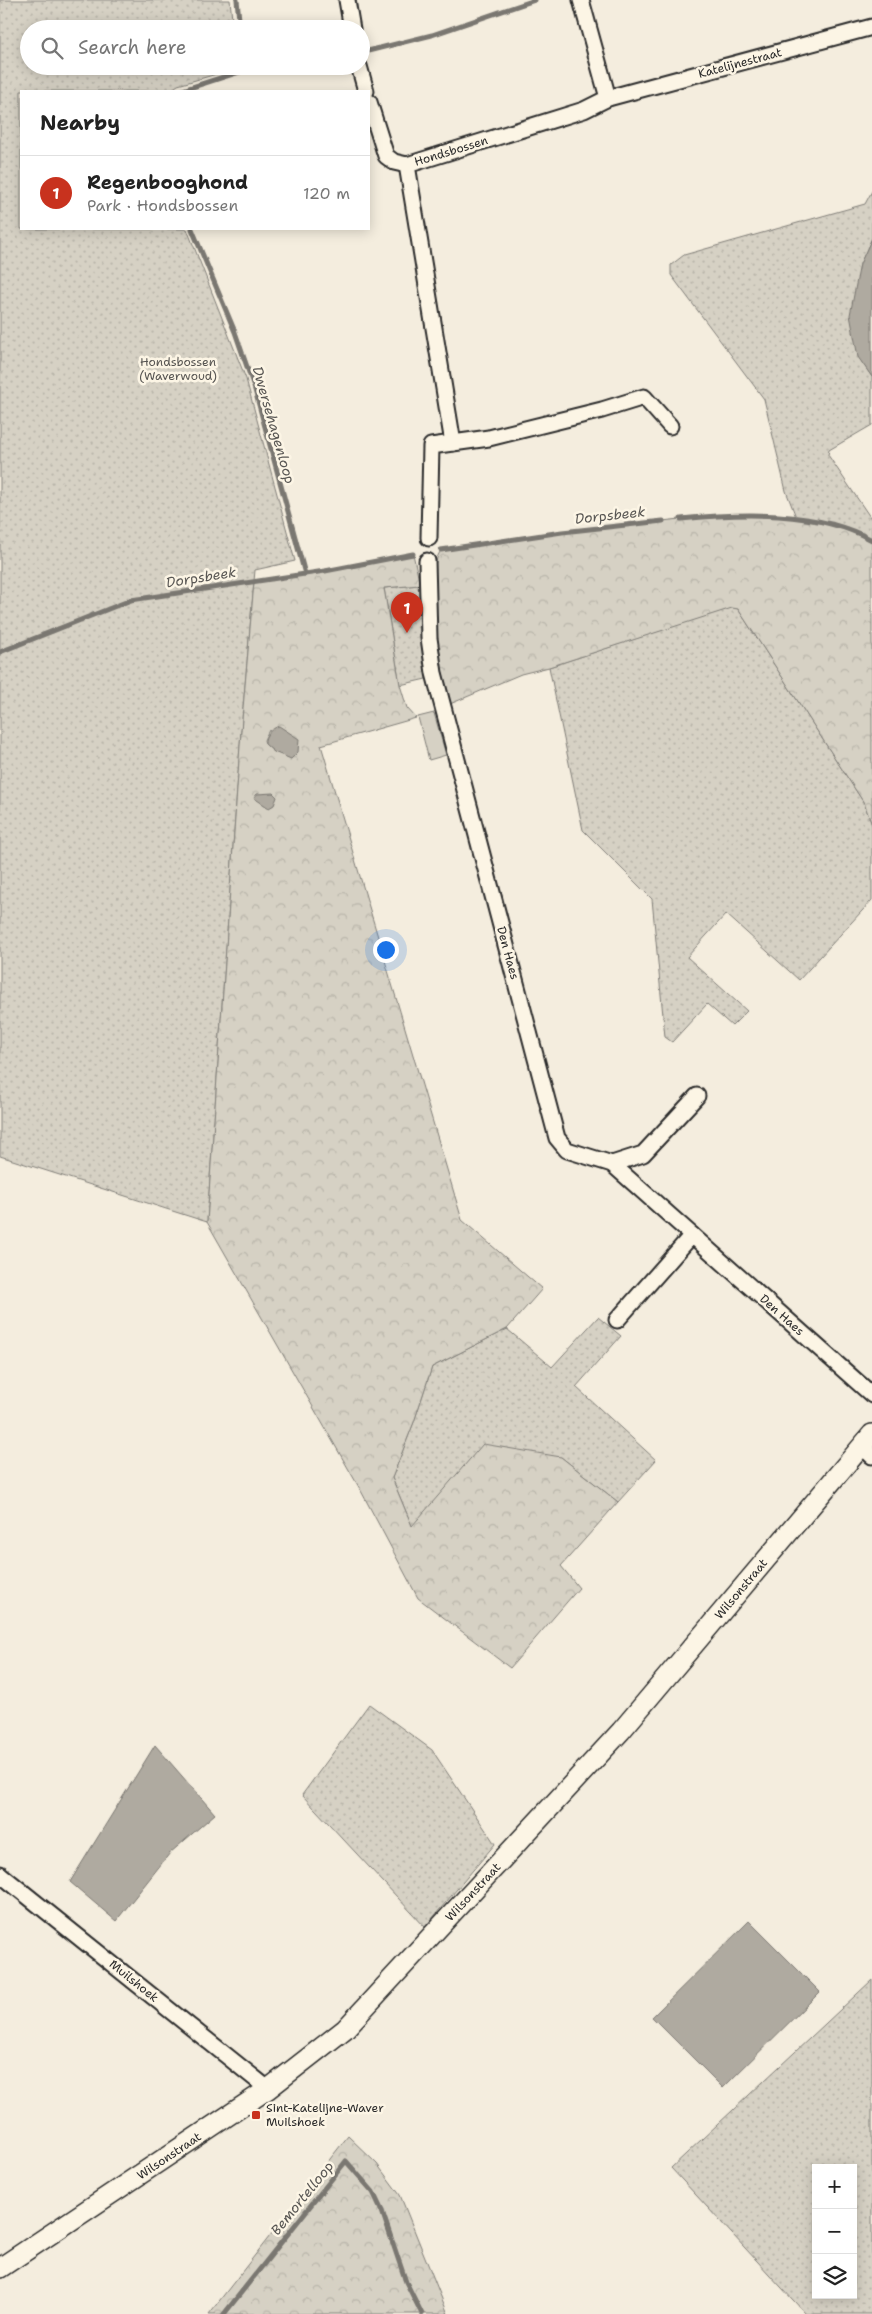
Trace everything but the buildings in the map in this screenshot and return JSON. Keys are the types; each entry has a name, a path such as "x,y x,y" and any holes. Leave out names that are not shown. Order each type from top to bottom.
{"street":[{"path":"348,0 351,20"},
{"path":"581,0 608,98"},
{"name":"Katelijnestraat","path":"608,98 872,27"},
{"path":"362,75 366,90"},
{"name":"Hondsbossen","path":"453,443 407,165 584,110 608,98"},
{"path":"370,105 386,156 394,162 407,165"},
{"path":"429,538 430,446 489,438 644,398 670,426"},
{"name":"Den Haes","path":"427,561 429,638 442,707 557,1138 566,1150 612,1164 872,1396"},
{"path":"612,1164 643,1154 697,1096"},
{"path":"617,1320 692,1235"},
{"name":"Wilsonstraat","path":"0,2268 268,2089 345,2029 621,1731 869,1445"},
{"name":"Muilshoek","path":"0,1874 268,2089"}],"green space":[{"name":"Hondsbossen (Waverwoud)","path":"0,0 230,0 232,20 20,20 20,75 213,75 178,85 170,90 20,90 20,230 187,230 246,379 295,561 255,570 241,731 207,1222 0,1156"},
{"path":"872,191 872,238 860,264 858,356 872,377 872,425 829,450 828,455 872,520 872,540 860,533 796,517 786,491 764,399 671,275 671,265 684,255 865,204"},
{"path":"717,515 796,518 816,521 854,531 872,540 872,825 864,803 738,609 732,608 549,667 521,674 450,704 438,648 433,603 435,564 441,550 562,532"},
{"path":"413,554 420,585 384,588 400,685 407,708 416,718 321,745 462,1220 542,1289 507,1329 432,1367 414,1422 392,1478 412,1526 483,1444 561,1457 618,1502 561,1566 579,1588 510,1668 418,1598 360,1489 207,1222 241,731 254,582","holes":["269,730 291,758 274,752 265,744 264,740"]},
{"path":"420,585 426,679 400,685 384,588"},
{"path":"732,607 738,609 864,803 872,825 872,900 799,980 726,914 687,957 747,1011 732,1026 707,1004 672,1042 665,1037 652,899 583,830 549,667"},
{"path":"434,713 446,755 429,760 418,717"},
{"path":"598,1317 621,1336 576,1387 656,1460 618,1502 561,1457 412,1526 392,1478 414,1422 432,1367 507,1329 552,1367"},
{"path":"369,1704 432,1750 495,1844 425,1927 302,1795"},
{"path":"872,1980 872,2314 806,2314 671,2168"},
{"path":"348,2136 377,2164 400,2195 448,2314 209,2314"}],"shaded area":[{"path":"872,238 872,377 858,357 850,315 860,264"},
{"path":"279,726 299,739 298,752 291,759 274,752 265,744 269,733"},
{"path":"273,793 277,797 274,805 269,808 254,798 257,794"},
{"path":"155,1745 215,1814 170,1853 116,1921 70,1882"},
{"path":"749,1921 820,1992 723,2088 652,2017"}],"waterway":[{"name":"Dwersehagenloop","path":"237,0 239,20"},
{"name":"Dwersehagenloop","path":"370,50 432,35 535,0"},
{"name":"Dwersehagenloop","path":"183,90 230,75"},
{"name":"Dwersehagenloop","path":"192,230 235,332 255,390 305,574"},
{"name":"Dorpsbeek","path":"681,519 753,515 778,516 828,523 851,530 872,540"},
{"name":"Dorpsbeek","path":"441,550 562,532 663,521"},
{"name":"Dorpsbeek","path":"0,652 131,600 325,571 413,554"},
{"name":"Bemortelloop","path":"224,2314 346,2161 373,2192 382,2211 406,2282 422,2314"}],"place":[{"name":"Regenbooghond","path":"407,633"},
{"name":"Sint-Katelijne-Waver Muilshoek","path":"256,2115"}]}
